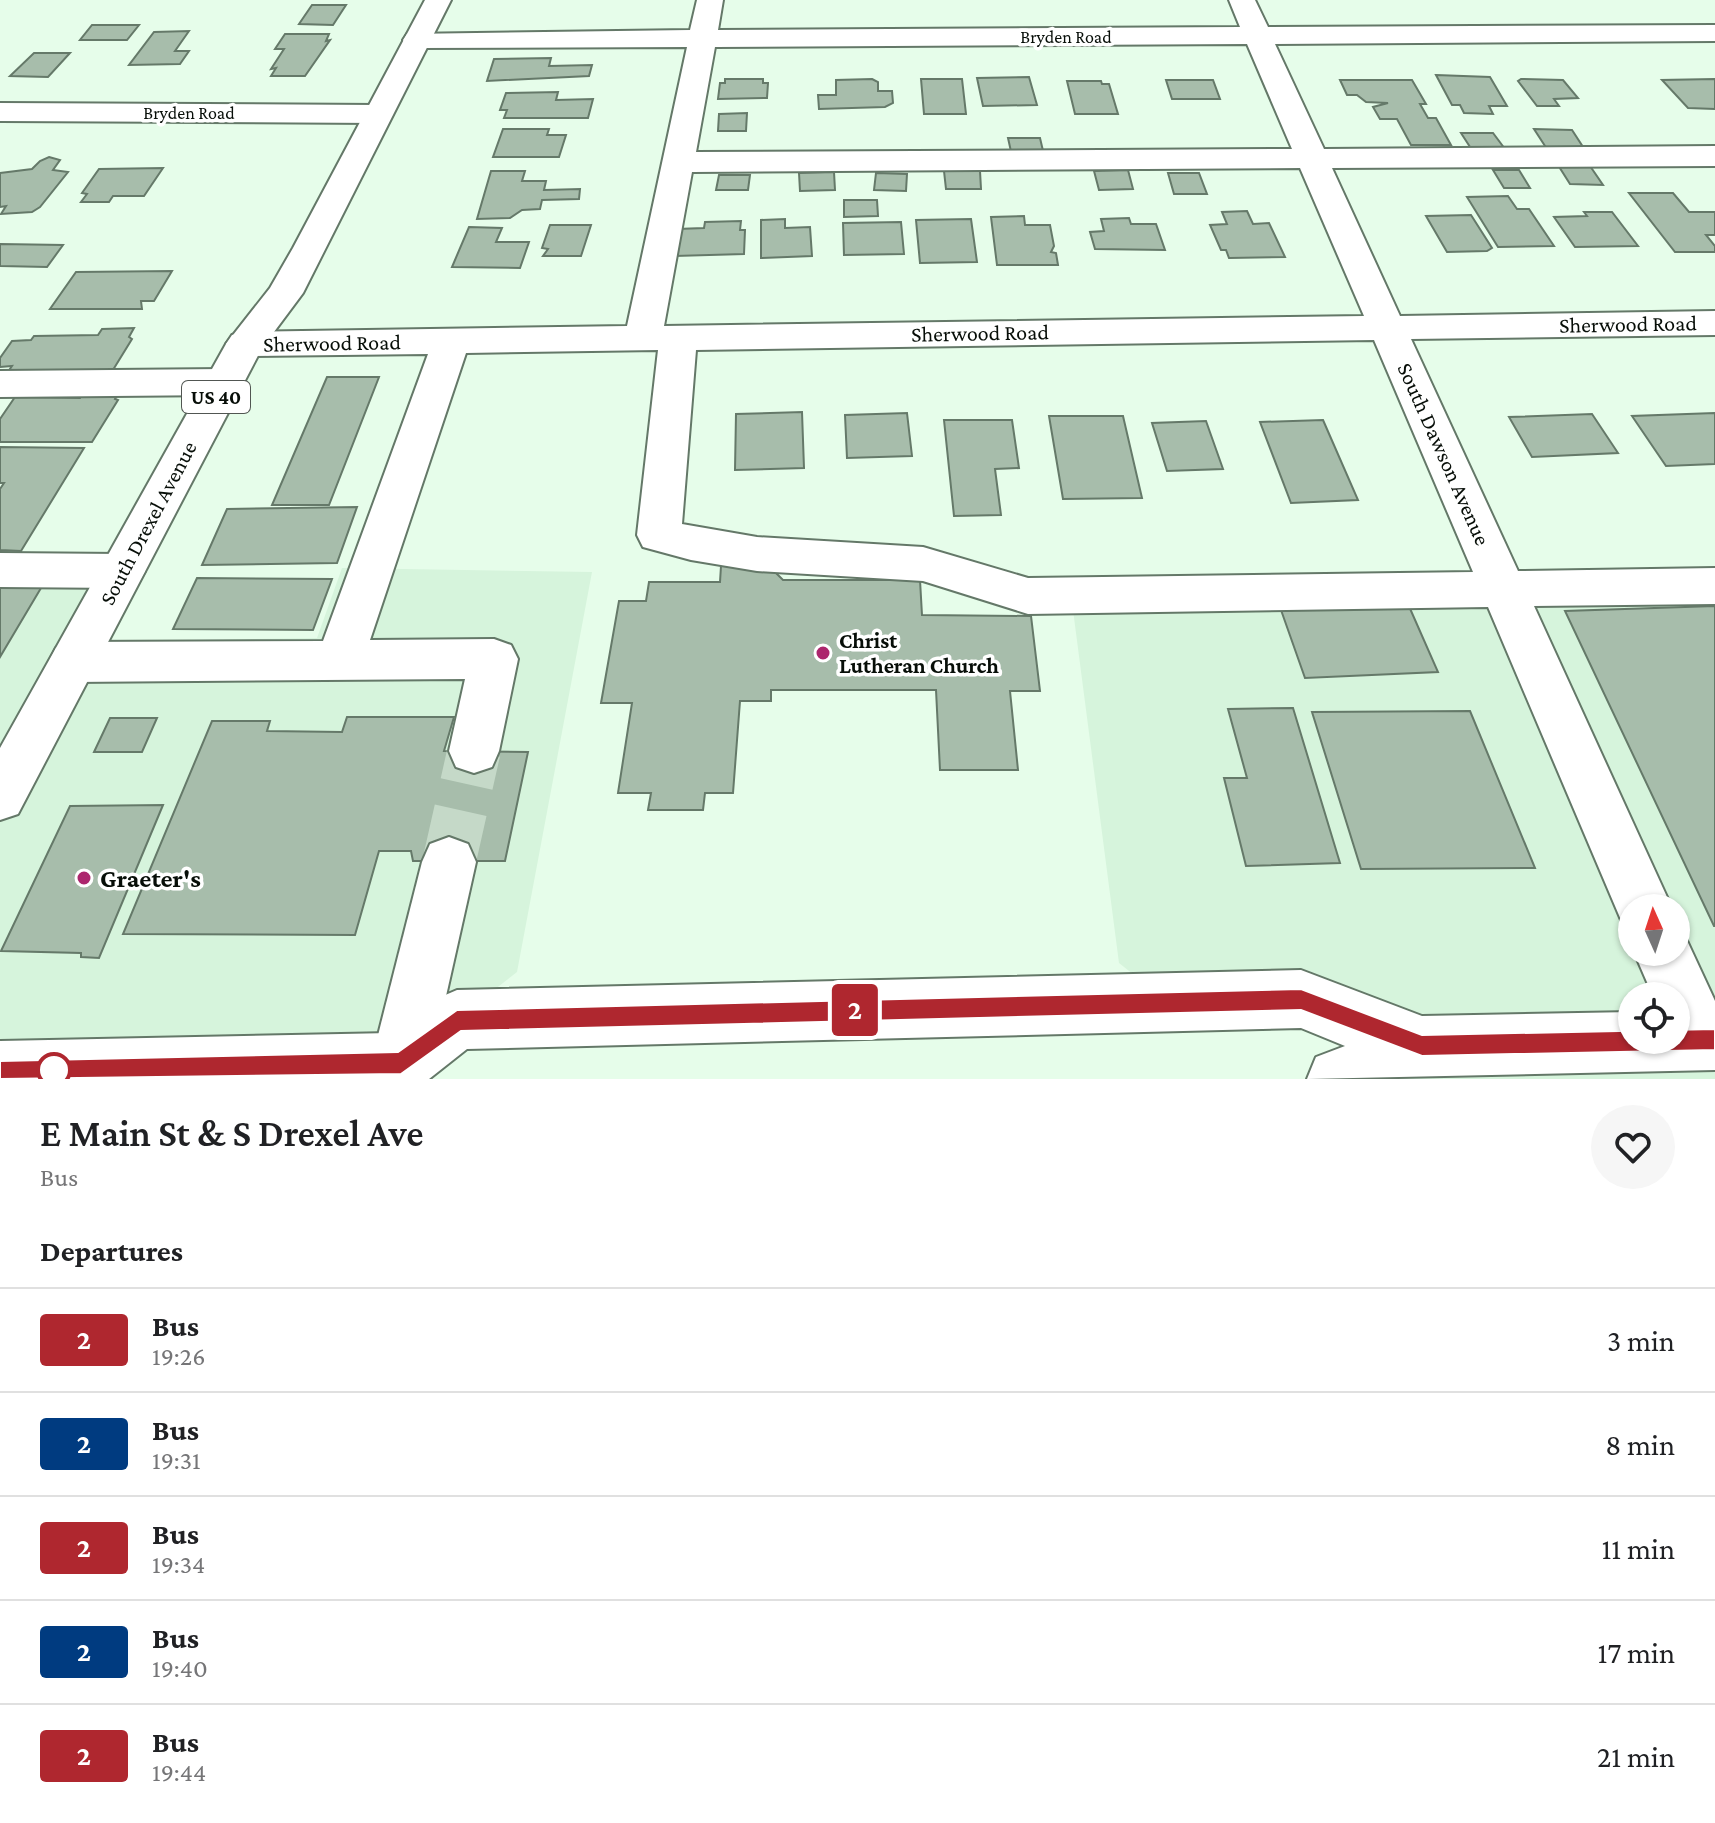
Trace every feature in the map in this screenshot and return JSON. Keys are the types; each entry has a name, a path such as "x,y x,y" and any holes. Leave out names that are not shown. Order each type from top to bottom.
{"street":[{"name":"Bryden Road","path":"1642,25 1715,16"},
{"name":"Bryden Road","path":"427,21 706,20 968,28 1250,18 1469,26 1642,25 1715,33"},
{"name":"South Dawson Avenue","path":"1250,18 1638,894"},
{"path":"706,20 678,162 660,338 659,535 732,550 923,564 952,570 1000,590 1028,596 1715,586"},
{"name":"South Drexel Avenue","path":"0,797 245,344 285,293 427,21"},
{"name":"Bryden Road","path":"0,112 378,114"},
{"path":"678,162 1715,156"},
{"name":"Sherwood Road","path":"245,344 1715,323"},
{"path":"340,660 451,341"},
{"path":"0,384 224,382"},
{"path":"0,570 122,571"},
{"path":"73,662 494,659 474,751"},
{"path":"409,1071 449,862"},
{"path":"1338,1079 1426,1062 1709,1040 1670,966"},
{"path":"0,1071 409,1071 457,1020 1301,999 1426,1062"}],"shaded area":[{"path":"134,553 92,642 317,638 342,568 592,572 517,972 402,1062 0,1079 0,554"},
{"path":"1715,586 1715,1079 1338,1079 1420,1046 1168,1002 1119,963 1070,587"}],"building":[{"path":"312,5 346,5 333,25 299,24"},
{"path":"92,25 139,25 127,40 80,40"},
{"path":"189,31 175,51 189,51 180,64 129,65 154,32"},
{"path":"285,34 329,34 326,41 330,40 305,76 271,76 276,68 271,69 284,49 275,49"},
{"path":"34,53 70,53 48,77 10,76"},
{"path":"551,58 549,66 592,65 589,76 487,81 494,59"},
{"path":"1436,75 1490,77 1507,106 1489,106 1493,114 1464,113 1460,105 1452,105"},
{"path":"1029,77 1037,105 983,106 977,78"},
{"path":"725,79 763,79 763,83 768,83 767,98 718,99 720,83 725,83"},
{"path":"872,79 878,82 878,91 892,91 893,103 885,107 819,109 818,95 836,95 836,80"},
{"path":"921,79 962,79 966,114 924,114"},
{"path":"1715,79 1715,109 1688,108 1662,80"},
{"path":"1166,80 1213,80 1220,99 1172,99"},
{"path":"1340,80 1412,80 1426,104 1420,104 1428,118 1436,118 1451,145 1411,145 1397,119 1380,119 1373,107 1388,103 1366,102 1357,95 1347,95"},
{"path":"1563,80 1578,98 1554,99 1559,106 1537,106 1518,81"},
{"path":"1067,81 1101,81 1102,84 1109,84 1118,114 1075,114"},
{"path":"558,92 556,100 593,99 588,118 504,118 507,110 500,110 506,93"},
{"path":"747,113 746,131 718,131 719,114"},
{"path":"503,129 549,129 547,135 566,135 559,157 493,157"},
{"path":"1534,129 1572,130 1585,150 1547,149"},
{"path":"1461,133 1493,133 1505,149 1472,150"},
{"path":"1008,138 1040,138 1044,155 1012,156"},
{"path":"49,157 60,160 53,170 68,172 40,207 32,212 1,214 6,206 0,207 0,173 32,169"},
{"path":"1558,165 1590,166 1603,185 1570,184"},
{"path":"163,168 144,196 113,196 109,202 81,202 87,194 82,193 99,169"},
{"path":"1128,170 1133,189 1099,190 1094,171"},
{"path":"1493,170 1519,170 1530,188 1504,188"},
{"path":"491,171 525,171 522,181 546,181 544,190 580,189 579,199 542,200 540,209 522,210 510,218 477,219"},
{"path":"944,171 980,171 981,189 946,189"},
{"path":"834,172 835,190 800,191 799,173"},
{"path":"876,173 907,174 906,191 874,190"},
{"path":"1168,173 1199,173 1207,194 1174,194"},
{"path":"719,175 750,175 748,190 716,190"},
{"path":"1629,193 1673,193 1689,212 1715,212 1715,235 1706,235 1715,246 1715,252 1675,252"},
{"path":"1508,196 1517,209 1529,209 1554,246 1498,247 1467,197"},
{"path":"844,200 877,200 878,216 844,217"},
{"path":"1247,211 1253,224 1269,223 1285,257 1229,258 1226,250 1221,250 1210,225 1227,224 1222,212"},
{"path":"1584,212 1612,212 1638,246 1575,247 1554,217 1587,216"},
{"path":"1471,215 1492,248 1487,251 1447,252 1426,216"},
{"path":"1024,216 1025,225 1050,225 1054,246 1051,252 1056,253 1058,265 997,265 991,217"},
{"path":"1129,218 1131,224 1156,224 1165,250 1095,249 1090,232 1104,231 1101,219"},
{"path":"785,219 785,228 810,227 812,256 761,258 761,220"},
{"path":"971,219 977,262 920,263 916,220"},
{"path":"741,221 740,230 745,230 744,254 675,256 677,229 704,228 705,222"},
{"path":"901,222 904,254 844,255 843,223"},
{"path":"550,225 591,225 581,256 543,256 548,249 542,248"},
{"path":"469,227 502,228 496,242 529,242 520,268 452,267"},
{"path":"0,244 63,245 47,267 0,266"},
{"path":"172,271 154,301 141,301 142,309 50,309 76,272"},
{"path":"134,328 129,337 132,339 108,378 3,379 12,366 0,367 0,358 12,341 31,340 34,336 98,335 102,329"},
{"path":"327,377 379,377 329,505 272,505"},
{"path":"86,388 121,388 115,399 118,400 92,442 0,442 0,419 15,397 80,398"},
{"path":"802,412 804,468 735,470 736,414"},
{"path":"907,413 912,456 847,458 845,415"},
{"path":"1715,413 1715,464 1666,466 1632,416"},
{"path":"1592,414 1618,453 1532,457 1509,417"},
{"path":"1049,416 1123,416 1142,498 1063,499"},
{"path":"944,420 1012,420 1019,468 995,469 1001,515 954,516"},
{"path":"1323,420 1358,500 1291,503 1260,422"},
{"path":"1206,421 1223,469 1167,471 1152,423"},
{"path":"0,447 84,448 21,551 0,550 0,489 4,483 0,483"},
{"path":"357,507 337,563 202,565 227,509"},
{"name":"Christ Lutheran Church","path":"768,565 783,580 920,580 922,615 1031,616 1040,691 1010,691 1018,770 940,770 936,690 771,690 771,701 740,701 733,793 705,793 703,810 648,810 651,793 618,793 632,703 601,703 619,601 646,601 649,582 720,582 721,566"},
{"path":"197,578 332,579 313,630 173,629"},
{"path":"0,588 41,588 0,657"},
{"path":"1408,604 1438,672 1305,678 1281,610"},
{"path":"1715,606 1715,926 1714,926 1565,611"},
{"path":"1293,708 1340,863 1246,866 1224,778 1247,778 1228,709"},
{"path":"1470,711 1535,868 1361,869 1312,712"},
{"path":"347,717 454,717 444,751 528,752 505,861 413,861 411,851 379,851 355,935 123,934 212,721 270,721 267,731 342,732"},
{"path":"110,718 157,718 142,752 94,752"},
{"name":"Graeter's","path":"163,805 99,958 81,957 81,953 1,951 70,806"}],"tunnel":[{"path":"449,862 474,751"}],"bus line":[{"name":"2","path":"0,1071 401,1063 457,1020 1301,999 1422,1046 1715,1040"}],"place":[{"name":"Christ Lutheran Church","path":"823,653"},
{"name":"Graeter's","path":"84,878"}]}
